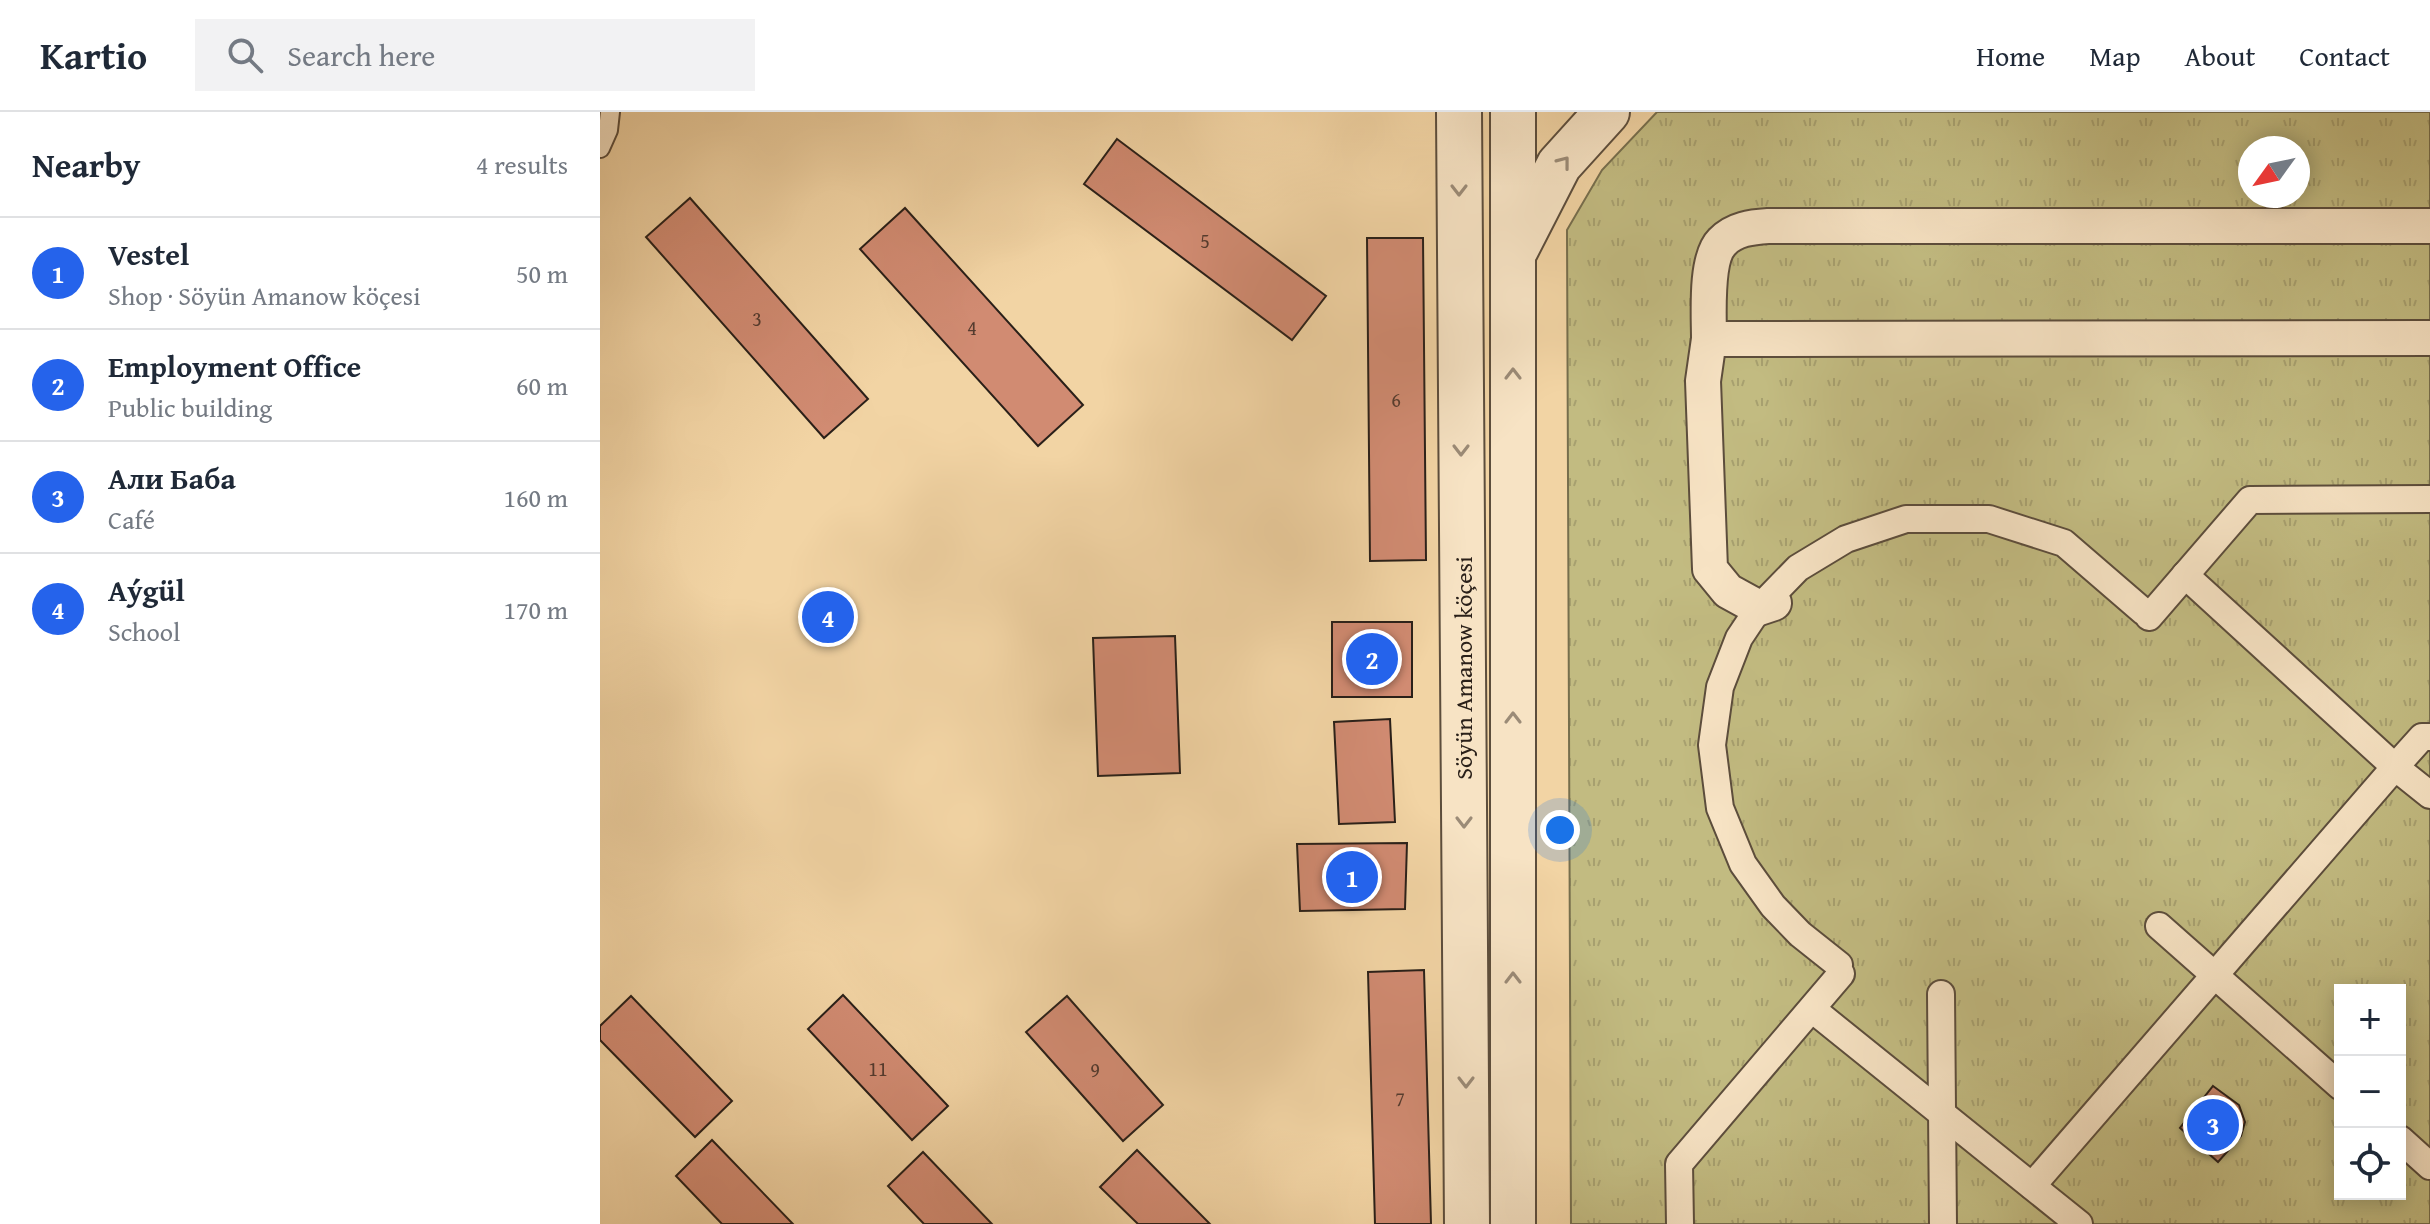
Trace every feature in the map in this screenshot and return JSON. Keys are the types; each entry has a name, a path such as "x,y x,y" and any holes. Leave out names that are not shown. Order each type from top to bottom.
{"street":[{"name":"Söyün Amanow köçesi","path":"1459,112 1467,1224"},
{"name":"Söyün Amanow köçesi","path":"1513,112 1513,1224"},
{"path":"1513,254 1559,165 1607,112"},
{"path":"1767,605 1728,591 1710,569 1703,381 1709,339 1710,268 1721,242 1745,228 2430,226"},
{"path":"1709,339 2430,338"},
{"path":"1680,1224 1679,1164 1812,1009 1840,970 1773,906 1743,864 1720,808 1712,745 1720,687 1739,638 1798,568 1846,539 1906,519 1989,519 2064,543 2146,614 2185,575 2250,500 2430,499"},
{"path":"2185,575 2395,767 2430,795"},
{"path":"2032,1186 2395,767 2422,737 2430,737"},
{"path":"2159,926 2334,1081"},
{"path":"1941,994 1943,1224"},
{"path":"1812,1009 2079,1224"},
{"path":"2406,1144 2430,1166"}],"lane":[{"path":"600,148 608,130 610,112"}],"green space":[{"path":"1657,112 2430,112 2430,1224 1571,1224 1567,230 1602,170"}],"building":[{"path":"1117,139 1326,296 1292,340 1084,184"},
{"path":"690,198 868,399 824,438 646,237"},
{"path":"905,208 1083,405 1038,446 860,249"},
{"path":"1367,238 1423,238 1426,560 1370,561"},
{"path":"1332,622 1412,622 1412,697 1332,697"},
{"path":"1175,636 1180,773 1098,776 1093,638"},
{"path":"1390,719 1395,822 1339,824 1334,722"},
{"path":"1407,843 1405,909 1300,911 1297,844"},
{"path":"1424,970 1431,1224 1375,1224 1368,972"},
{"path":"843,995 948,1106 912,1140 808,1029"},
{"path":"631,996 732,1101 695,1137 600,1040 600,1026"},
{"path":"1067,996 1163,1105 1123,1141 1026,1032"},
{"path":"2213,1086 2239,1105 2245,1122 2241,1136 2218,1162 2180,1128"},
{"path":"712,1140 793,1224 722,1224 676,1176"},
{"path":"1137,1150 1210,1224 1138,1224 1100,1187"},
{"path":"923,1152 992,1224 924,1224 888,1186"}],"place":[{"name":"Aýgül","path":"828,617"},
{"name":"Employment Office","path":"1372,659"},
{"name":"Vestel","path":"1352,877"},
{"name":"Али Баба","path":"2213,1125"}]}
